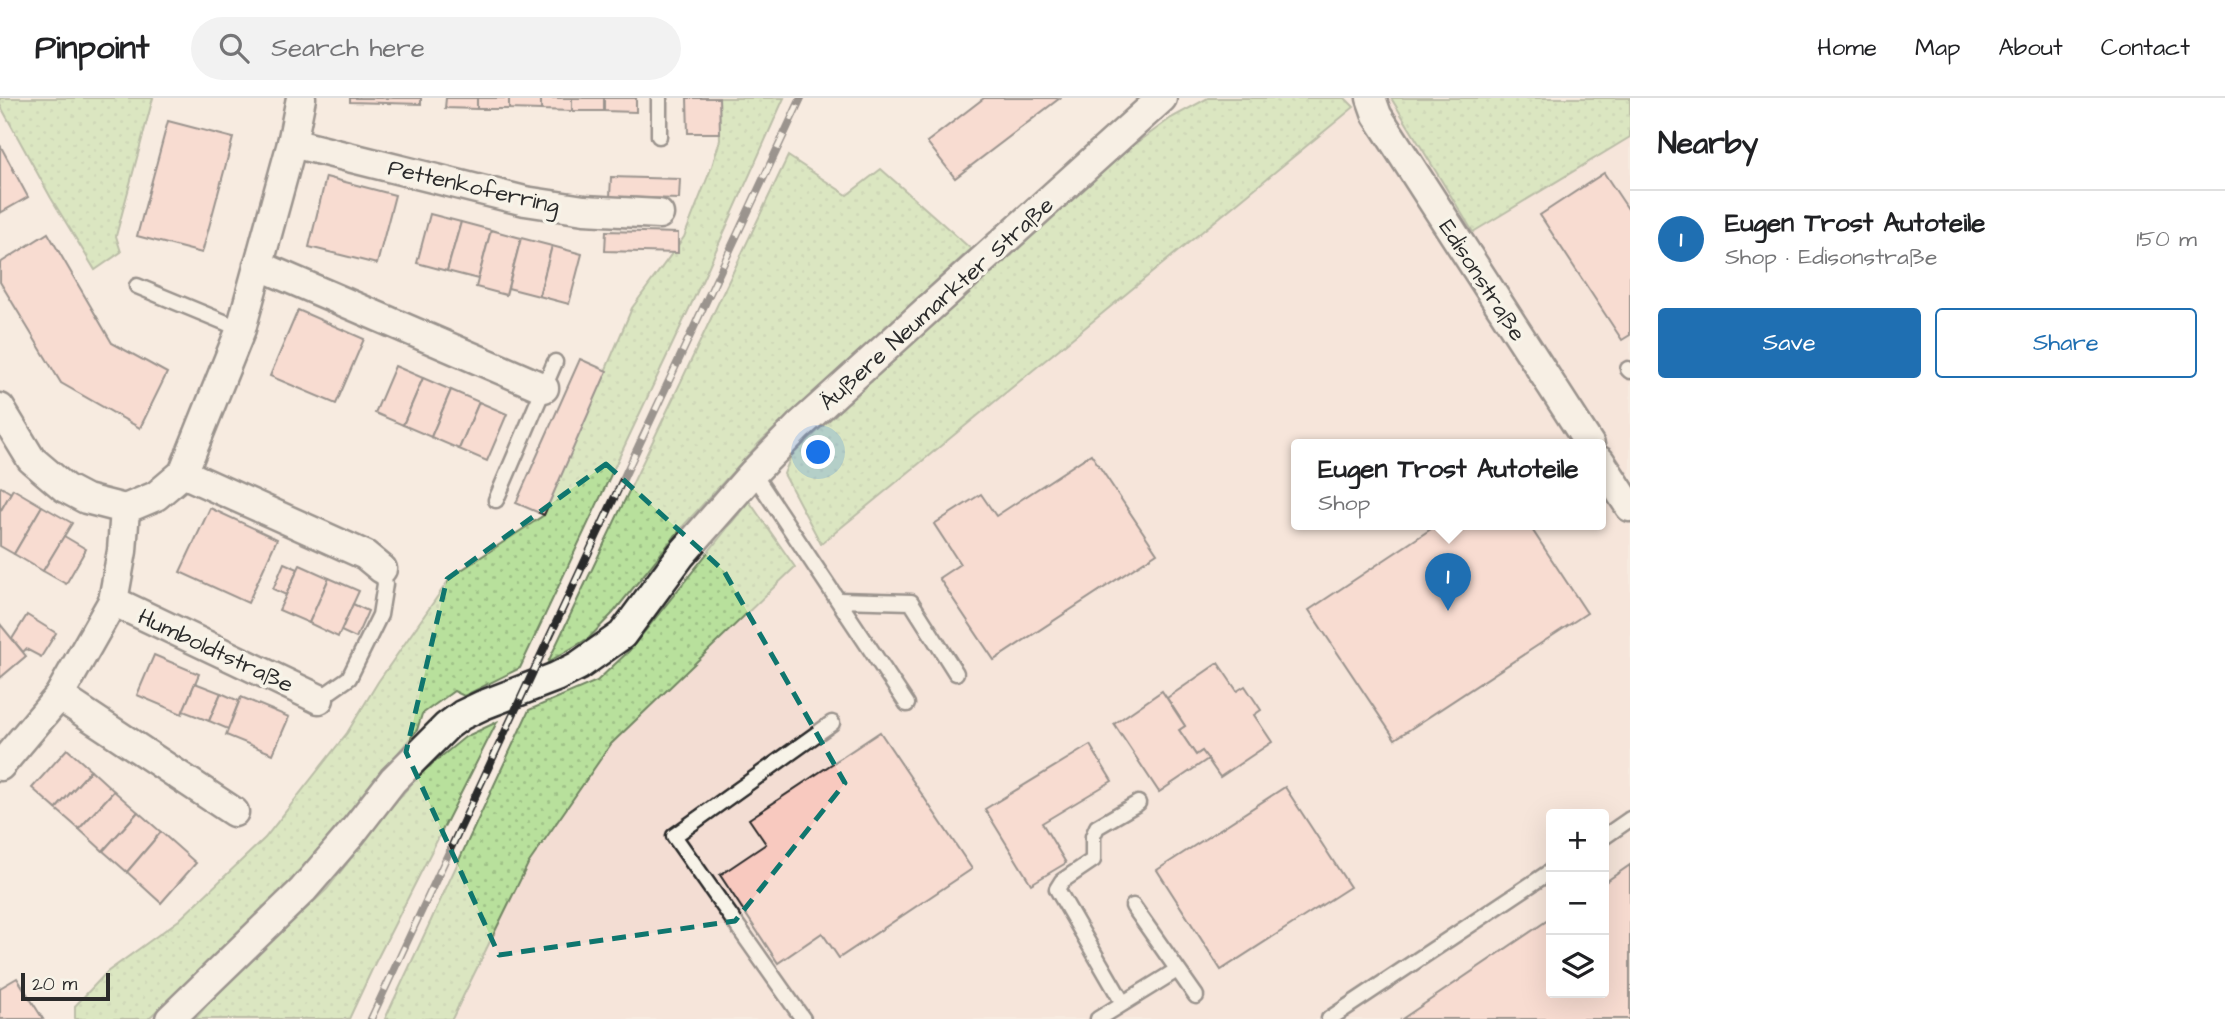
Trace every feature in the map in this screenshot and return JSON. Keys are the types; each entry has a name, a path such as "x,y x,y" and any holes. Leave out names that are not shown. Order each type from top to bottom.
{"street":[{"path":"0,408 31,459 43,472 86,499 125,509 156,496 183,472 241,329 292,144 301,98"},
{"name":"Äußere Neumarkter Straße","path":"170,1019 303,890 394,780 447,726 462,715 578,666 622,635 681,555 753,473 799,426 1154,105 1181,98"},
{"name":"Edisonstraße","path":"1368,104 1586,439"},
{"name":"Pettenkoferring","path":"292,144 525,201 584,210 659,214"},
{"path":"258,265 544,388"},
{"path":"1606,470 1630,506"},
{"path":"183,472 365,555 382,569"},
{"name":"Humboldtstraße","path":"0,766 59,696 113,601 122,551 125,509"},
{"name":"Humboldtstraße","path":"113,601 319,699"},
{"path":"59,696 234,811"}],"lane":[{"path":"659,135 660,98"},
{"path":"136,286 241,329"},
{"path":"496,500 555,362"},
{"path":"753,473 907,704"},
{"path":"319,699 349,678 380,615 385,584 382,569"},
{"path":"839,600 911,602 956,673"},
{"path":"803,1019 674,836 832,723"},
{"path":"1123,1003 1057,889 1062,881 1093,860 1093,836 1097,827 1138,803"},
{"path":"1609,833 1630,819"},
{"path":"1329,1019 1550,872"},
{"path":"1133,905 1196,996"},
{"path":"1098,1019 1177,970"}],"highlighted area":[{"path":"606,464 724,571 845,783 735,921 499,955 406,752 447,579"}],"shaded area":[{"path":"1365,98 1391,98 1473,232 1630,137 1630,1019 452,1019 528,864 611,744 811,553"}],"green space":[{"path":"0,98 153,98 116,236 121,252 95,270 51,198 0,105"},
{"path":"719,98 784,98 704,277 520,668 464,696 454,691 422,714 417,730 282,893 148,1019 75,1019 75,1006 107,972 179,920 265,838 347,733 378,682 451,577 544,515 632,308 684,237 720,140"},
{"path":"1208,98 1345,98 1354,107 821,544 784,474 791,456 916,339 1122,154 1171,118"},
{"path":"1391,98 1630,98 1630,137 1473,232"},
{"path":"788,156 847,195 881,169 971,249 761,441 684,525 613,613 589,638 548,662"},
{"path":"749,501 795,567 611,744 528,864 452,1019 385,1019 529,710 597,681 629,651"},
{"path":"497,722 349,1019 195,1019 219,991 327,889 420,774 465,737"}],"building":[{"path":"350,98 421,98 421,104 350,102"},
{"path":"446,98 477,98 477,109 445,108"},
{"path":"477,98 509,98 509,109 477,109"},
{"path":"509,98 541,98 541,110 509,109"},
{"path":"541,98 572,98 572,111 541,110"},
{"path":"572,98 604,98 604,111 572,111"},
{"path":"604,98 636,98 636,112 604,111"},
{"path":"687,98 719,98 720,133 688,133"},
{"path":"984,98 1060,98 955,178 927,142"},
{"path":"168,121 233,138 202,253 137,236"},
{"path":"0,145 28,197 0,213"},
{"path":"1604,173 1630,212 1630,335 1622,340 1540,215"},
{"path":"326,177 395,195 377,264 309,247"},
{"path":"611,177 680,179 679,199 610,197"},
{"path":"430,214 461,222 447,271 417,263"},
{"path":"461,222 491,230 478,279 447,271"},
{"path":"491,230 521,238 506,295 476,287"},
{"path":"606,231 678,233 678,253 605,251"},
{"path":"48,233 112,343 167,373 140,428 61,383 0,282 0,263"},
{"path":"521,238 552,246 539,296 508,288"},
{"path":"552,246 582,254 569,304 539,296"},
{"path":"298,310 364,339 336,404 270,376"},
{"path":"580,359 607,371 544,515 516,503"},
{"path":"395,366 423,378 403,425 375,413"},
{"path":"423,378 451,390 431,437 403,425"},
{"path":"451,390 479,402 459,449 431,437"},
{"path":"479,402 507,414 487,461 459,449"},
{"path":"1091,454 1157,553 994,660 939,578 960,564 934,524 981,494 996,516"},
{"path":"0,488 11,493 0,512"},
{"path":"13,489 42,506 14,554 0,546 0,512"},
{"path":"42,506 72,523 43,571 14,554"},
{"path":"210,508 277,539 248,603 180,572"},
{"path":"1429,530 1532,530 1587,613 1395,739 1309,610"},
{"path":"64,536 86,549 66,584 43,571"},
{"path":"284,563 298,569 286,595 273,589"},
{"path":"300,565 329,578 309,623 279,610"},
{"path":"329,578 359,591 338,637 309,623"},
{"path":"353,604 368,611 356,638 341,631"},
{"path":"27,615 56,633 41,657 26,649 23,652 12,639"},
{"path":"0,624 26,656 0,678"},
{"path":"154,655 199,674 182,714 137,695"},
{"path":"1218,663 1237,691 1245,686 1261,710 1254,715 1272,742 1220,777 1202,751 1196,755 1179,730 1185,726 1167,698"},
{"path":"195,683 221,693 209,721 183,711"},
{"path":"1162,691 1185,726 1179,730 1196,755 1202,751 1208,759 1159,792 1114,724"},
{"path":"221,693 239,701 228,729 209,721"},
{"path":"241,697 289,717 273,754 226,735"},
{"path":"880,732 972,869 839,958 822,933 778,963 720,875 766,844 749,819"},
{"path":"1090,745 1112,781 1042,823 1066,863 1031,884 985,809"},
{"path":"67,749 91,770 56,809 32,788"},
{"path":"91,770 114,791 79,829 56,809"},
{"path":"1285,787 1350,887 1221,970 1157,870"},
{"path":"114,791 138,812 103,851 79,829"},
{"path":"138,812 161,832 127,872 103,851"},
{"path":"161,832 196,863 161,903 127,872"},
{"path":"1630,865 1630,1019 1402,1019 1546,921 1546,998 1609,998 1609,880"},
{"path":"17,978 43,1019 0,1019 0,988"}],"railway":[{"path":"371,1019 801,98"}],"place":[{"name":"Eugen Trost Autoteile","path":"1448,611"}]}
